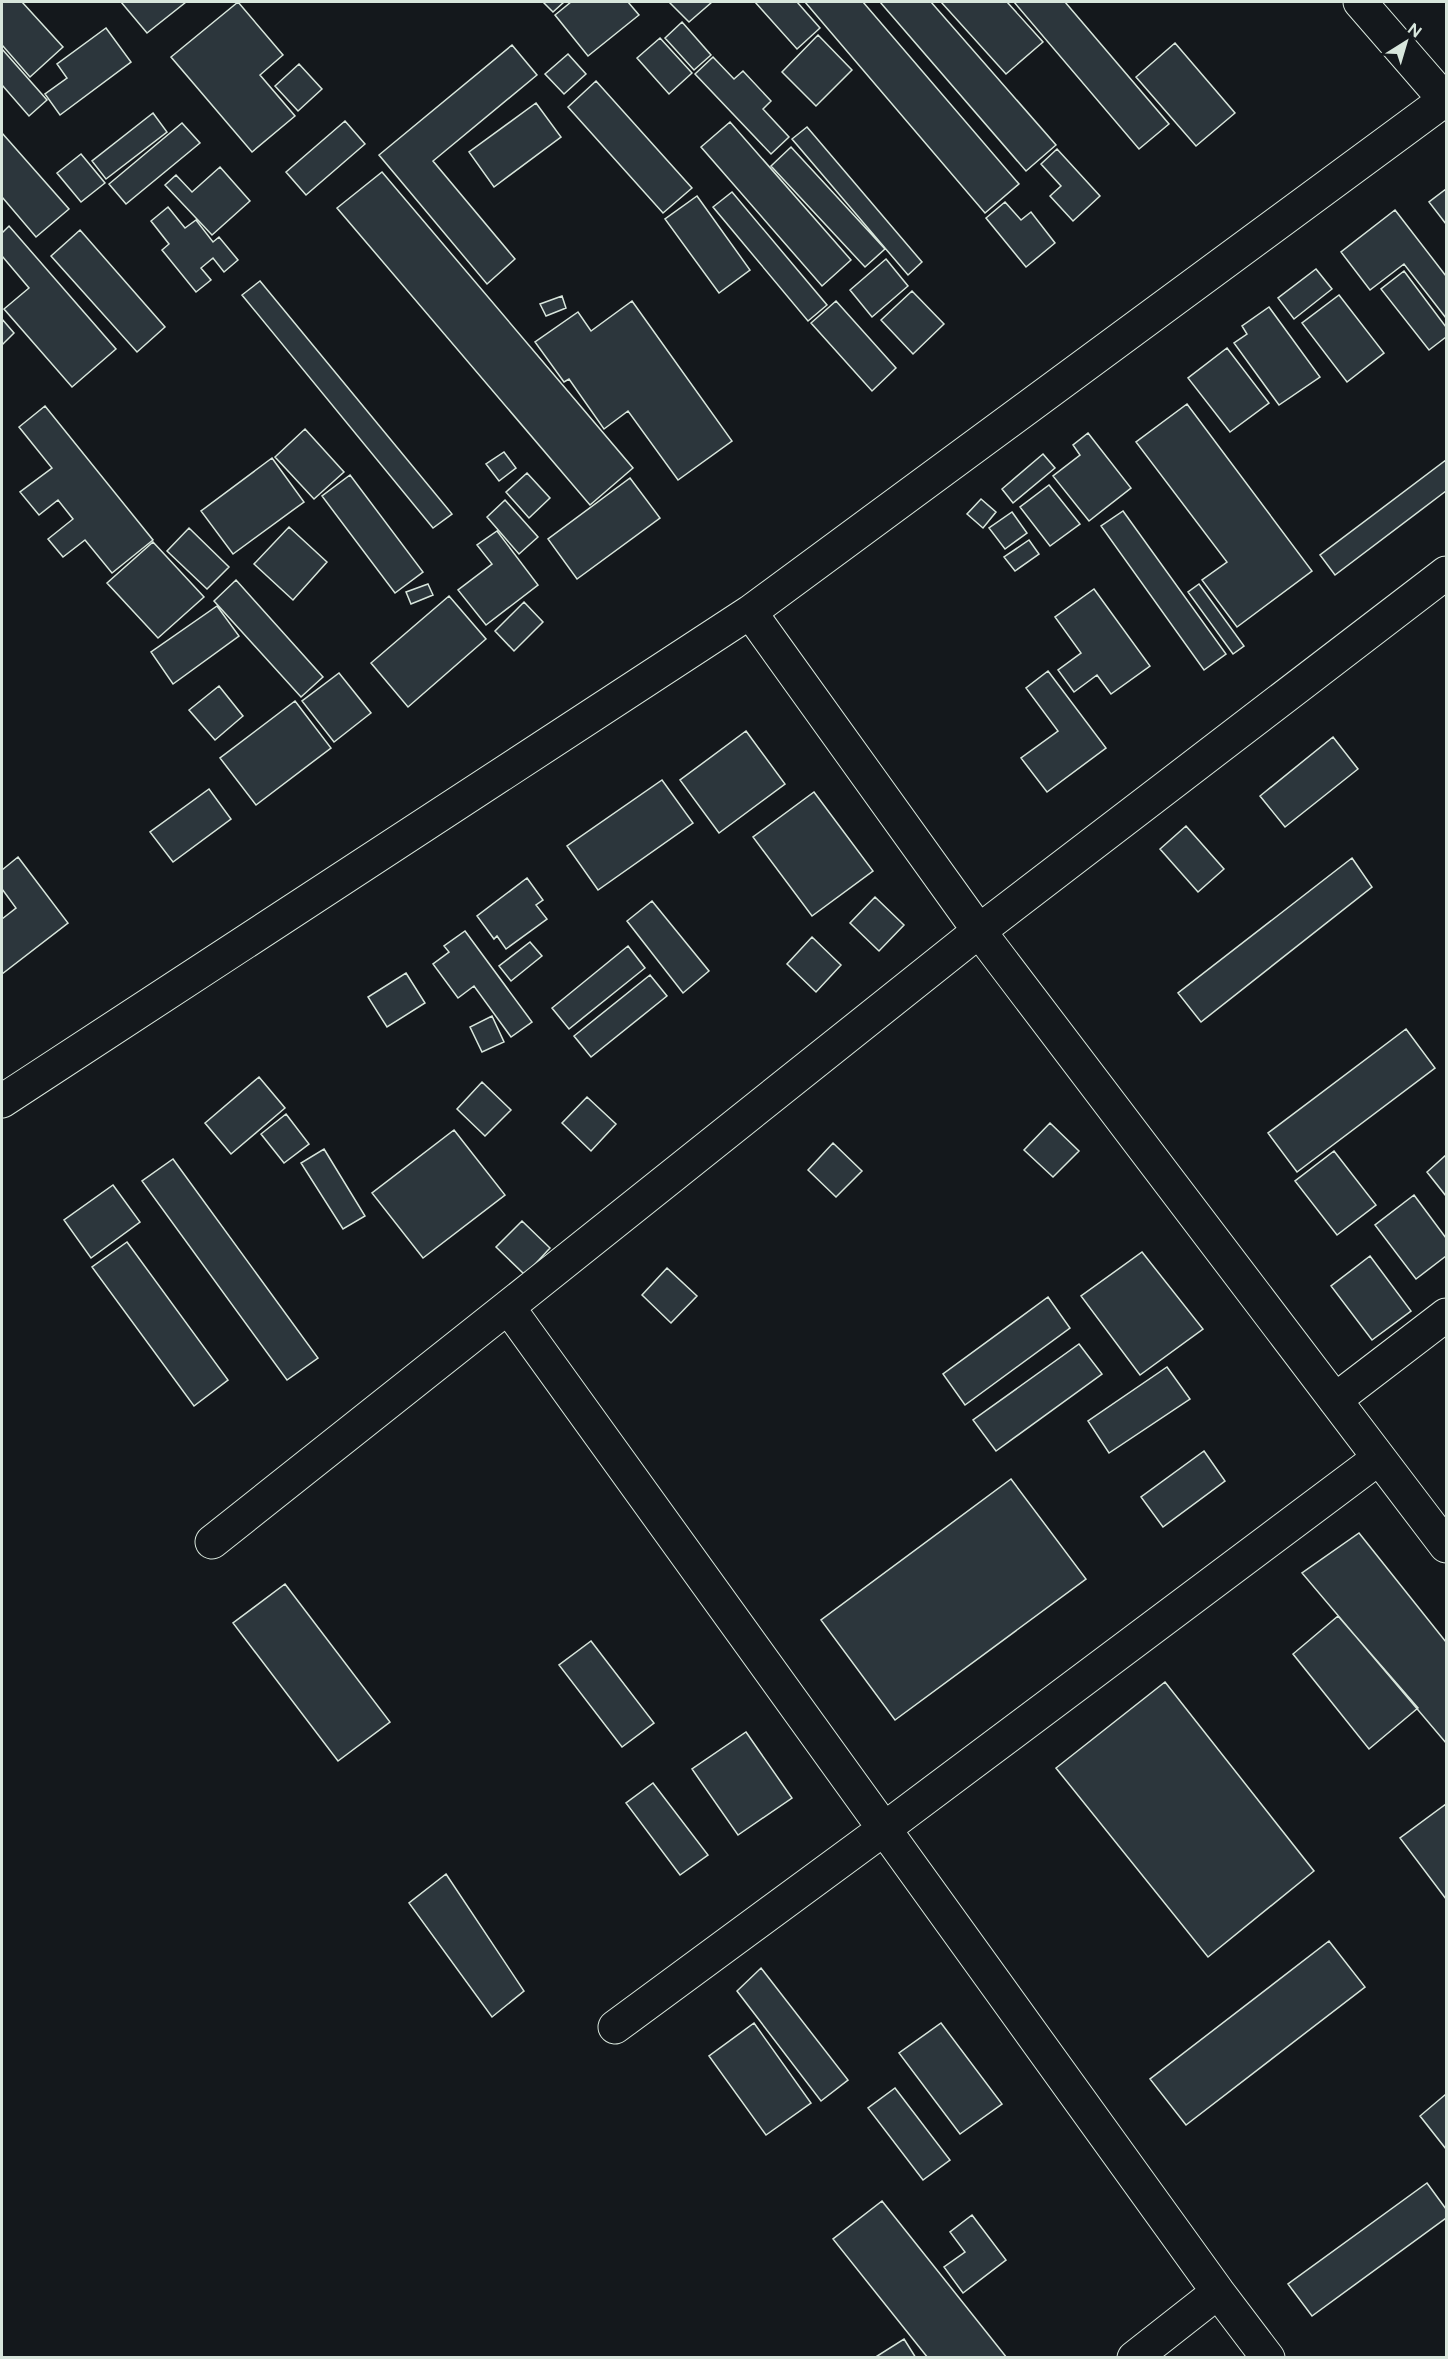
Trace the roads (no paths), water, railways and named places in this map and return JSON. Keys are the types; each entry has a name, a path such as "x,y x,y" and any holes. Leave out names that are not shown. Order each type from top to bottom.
{"street":[{"path":"6,1089 750,612 1446,99 1360,2"},
{"path":"212,1542 979,931 1446,575"},
{"path":"750,612 979,931 1446,1546"},
{"path":"508,1307 1218,2292 1268,2358"},
{"path":"1335,1400 1446,1316"},
{"path":"615,2027 884,1830 1379,1458"},
{"path":"1134,2358 1218,2292"}]}
